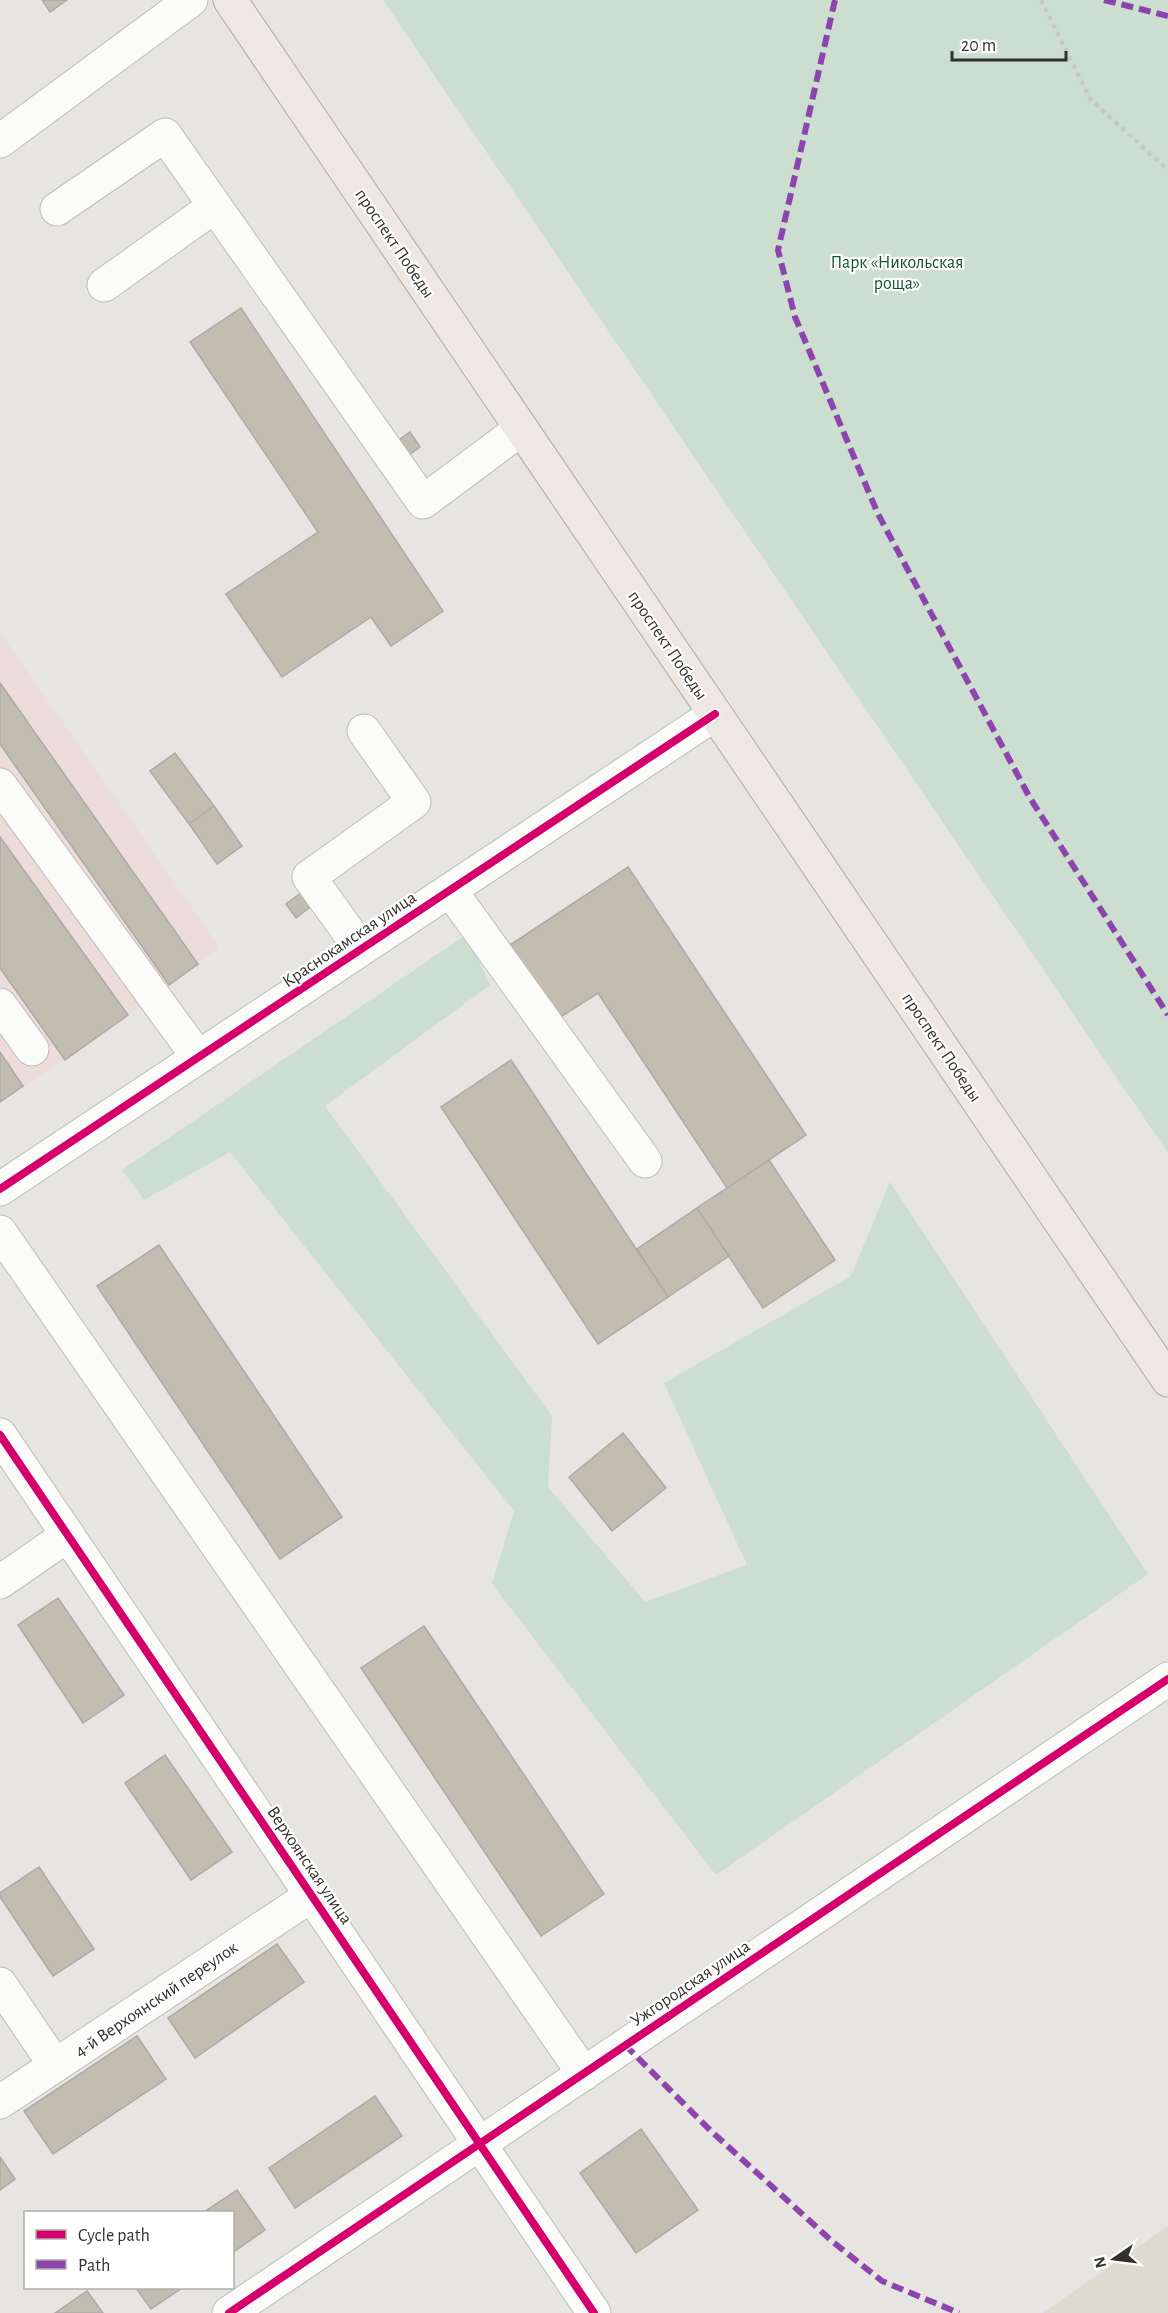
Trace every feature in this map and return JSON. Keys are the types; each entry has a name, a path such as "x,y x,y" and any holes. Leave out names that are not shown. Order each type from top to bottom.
{"main road":[{"name":"проспект Победы","path":"230,0 1168,1380"}],"street":[{"path":"0,141 191,0"},
{"path":"57,208 165,135 423,502 521,429"},
{"path":"104,285 215,206"},
{"name":"Краснокамская улица","path":"0,1189 715,714"},
{"path":"361,949 309,877 414,802 364,731"},
{"path":"0,785 198,1057"},
{"path":"450,890 645,1161"},
{"path":"0,1005 32,1049"},
{"path":"0,1232 584,2073"},
{"name":"Верхоянская улица","path":"0,1435 594,2313"},
{"path":"0,1582 68,1535"},
{"name":"Ужгородская улица","path":"229,2313 1168,1678"},
{"name":"4-й Верхоянский переулок","path":"0,2102 312,1895"},
{"path":"0,1984 55,2066"}],"path":[{"path":"1041,0 1091,100 1168,170"}],"shaded area":[{"path":"0,632 219,947 65,1060 0,1102"},
{"path":"1168,2226 1168,2313 1043,2313"}],"green space":[{"name":"Парк «Никольская роща»","path":"383,0 1168,0 1168,1153"},
{"path":"467,934 490,985 325,1106 552,1416 548,1487 645,1602 747,1565 664,1383 851,1276 890,1182 1148,1574 716,1875 492,1584 514,1511 230,1152 144,1200 122,1170"}],"building":[{"path":"42,0 67,0 50,12"},
{"path":"241,308 443,611 391,646 371,617 282,677 226,594 318,532 190,342"},
{"path":"410,432 420,447 406,457 396,442"},
{"path":"0,683 198,964 169,985 0,744"},
{"path":"175,753 214,806 189,824 150,771"},
{"path":"214,806 242,846 217,864 189,824"},
{"path":"0,837 128,1015 65,1060 0,968"},
{"path":"628,867 806,1135 727,1188 598,993 559,1018 510,945"},
{"path":"305,890 315,903 296,918 286,904"},
{"path":"0,1052 23,1086 0,1102"},
{"path":"511,1060 668,1297 598,1344 441,1107"},
{"path":"769,1160 835,1260 763,1308 697,1208"},
{"path":"697,1208 729,1256 668,1297 637,1249"},
{"path":"159,1245 342,1517 280,1559 97,1286"},
{"path":"623,1433 666,1488 612,1531 569,1477"},
{"path":"58,1598 124,1695 83,1723 18,1625"},
{"path":"424,1626 604,1894 541,1936 361,1668"},
{"path":"165,1755 232,1852 191,1880 125,1783"},
{"path":"39,1867 94,1949 53,1976 0,1897 0,1893"},
{"path":"277,1944 304,1982 195,2058 168,2018"},
{"path":"137,2036 166,2079 53,2154 24,2111"},
{"path":"375,2096 402,2136 295,2208 269,2168"},
{"path":"641,2129 698,2210 636,2253 580,2173"},
{"path":"0,2157 15,2179 0,2190"},
{"path":"237,2190 265,2230 234,2252 234,2211 206,2211"},
{"path":"137,2289 181,2289 151,2309"},
{"path":"87,2291 103,2313 55,2313"}],"marked path":[{"path":"835,0 778,250 795,317 878,514 1030,798 1168,1015"},
{"path":"1104,0 1168,16"},
{"path":"625,2045 711,2131 833,2242 882,2281 959,2313"}],"cycle path":[{"path":"0,1189 715,714"},
{"path":"0,1435 594,2313"},
{"path":"229,2313 1168,1679"}]}
